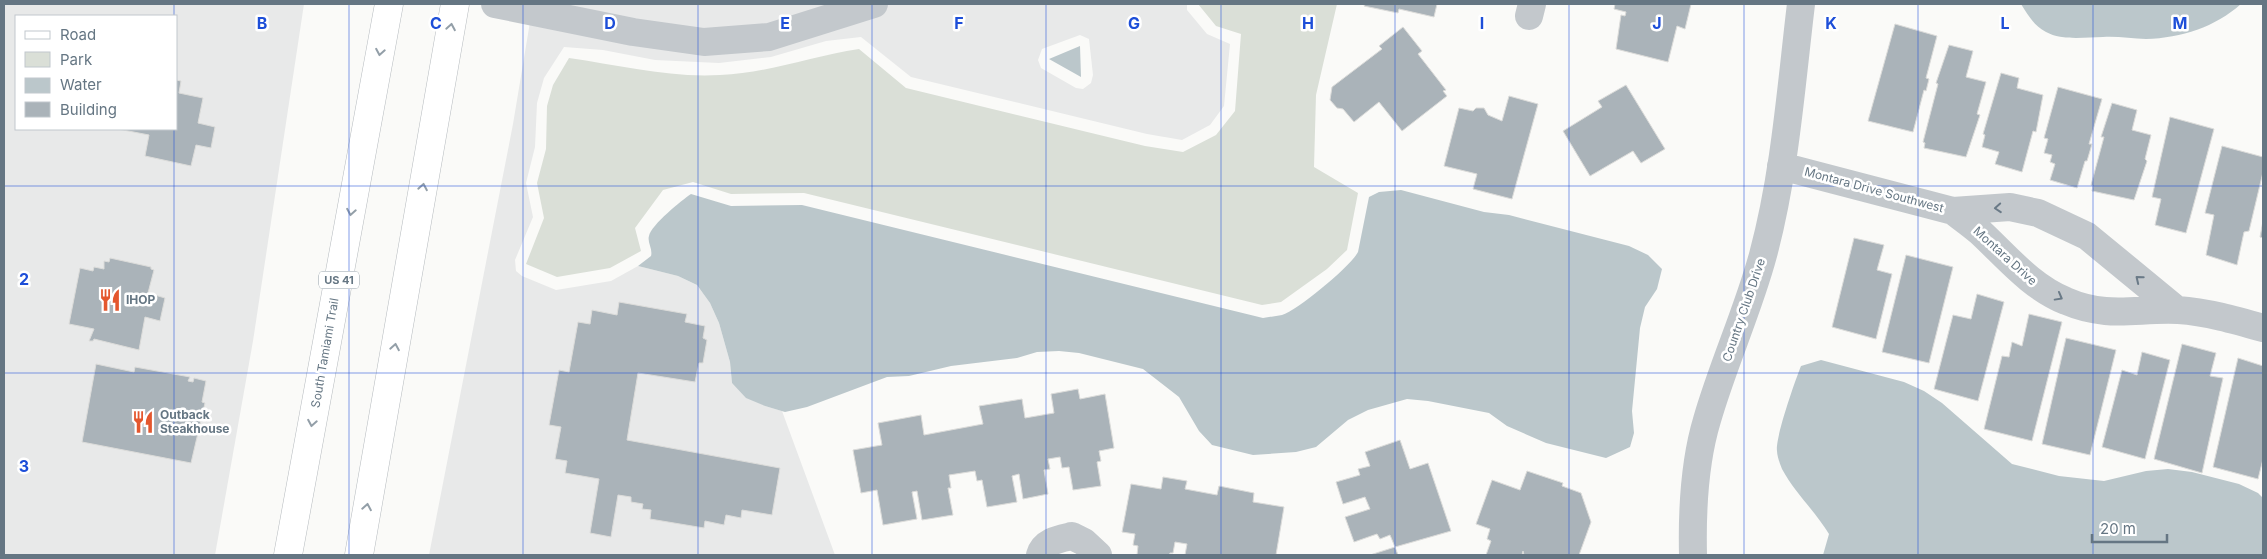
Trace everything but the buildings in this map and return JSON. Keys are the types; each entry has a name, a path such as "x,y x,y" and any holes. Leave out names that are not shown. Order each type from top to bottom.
{"main road":[{"name":"South Tamiami Trail","path":"288,555 389,4"},
{"path":"359,555 455,4"}],"street":[{"path":"495,4 633,32 704,42 769,37 874,4"},
{"name":"Country Club Drive","path":"1693,555 1692,518 1706,422 1756,278 1781,166 1801,4"},
{"name":"Montara Drive Southwest","path":"1781,166 1953,211 2010,207 2038,213 2064,223 2087,236 2177,310"},
{"name":"Montara Drive","path":"1953,211 1978,230 2017,268 2039,286 2065,301 2091,309 2119,313 2177,310"},
{"path":"2177,310 2210,314 2263,328"},
{"path":"1040,555 1042,550 1051,541 1072,536 1084,542 1098,555"}],"shaded area":[{"path":"4,4 304,4 253,341 215,555 4,555"},
{"path":"533,4 1187,4 1187,10 1207,34 1230,44 1224,106 1210,125 1182,140 1147,134 911,77 861,37 826,41 771,57 719,63 655,60 603,50 564,47 544,78 537,103 535,147 526,183 533,217 515,260 516,271 522,276 556,290 611,281 638,266 678,276 697,285 710,303 719,323 730,362 732,383 765,406 782,411 835,555 429,555 513,124","holes":["1080,35 1089,39 1093,75 1091,83 1083,89 1076,88 1041,68 1038,60 1042,49"]}],"green space":[{"path":"1198,4 1337,4 1316,95 1314,167 1358,193 1347,250 1327,269 1281,302 1262,305 804,193 731,194 693,182 663,190 635,228 641,251 610,268 557,277 526,264 544,218 537,183 546,149 547,106 553,85 569,58 663,73 720,75 773,68 859,49 906,88 1145,146 1183,152 1216,135 1235,111 1241,34 1216,26"}],"water":[{"path":"2021,4 2241,4 2220,19 2197,30 2185,34 2146,39 2059,37 2042,30"},
{"path":"1080,46 1081,77 1049,59"},
{"path":"1401,190 1484,212 1509,215 1629,246 1648,255 1662,269 1657,289 1645,307 1640,328 1632,411 1634,433 1630,447 1606,458 1546,443 1507,426 1489,413 1428,401 1407,399 1368,410 1348,420 1316,447 1296,452 1253,455 1212,445 1199,431 1179,397 1143,369 1079,353 1059,351 1037,352 1017,358 951,366 909,376 887,377 807,407 785,412 746,398 732,383 730,362 719,323 710,303 697,285 678,276 638,266 651,256 649,238 651,231 661,219 691,194 731,206 802,205 1263,318 1282,315 1290,311 1335,277 1358,252 1369,197 1379,192"},
{"path":"1821,360 1904,382 1924,391 1942,403 2012,464 2059,476 2104,481 2146,471 2168,469 2192,472 2239,484 2258,493 2263,498 2263,555 1823,555 1829,534 1787,478 1781,467 1777,451 1782,422 1801,366"}],"place":[{"name":"IHOP","path":"110,300"},
{"name":"Outback Steakhouse","path":"143,422"}]}
